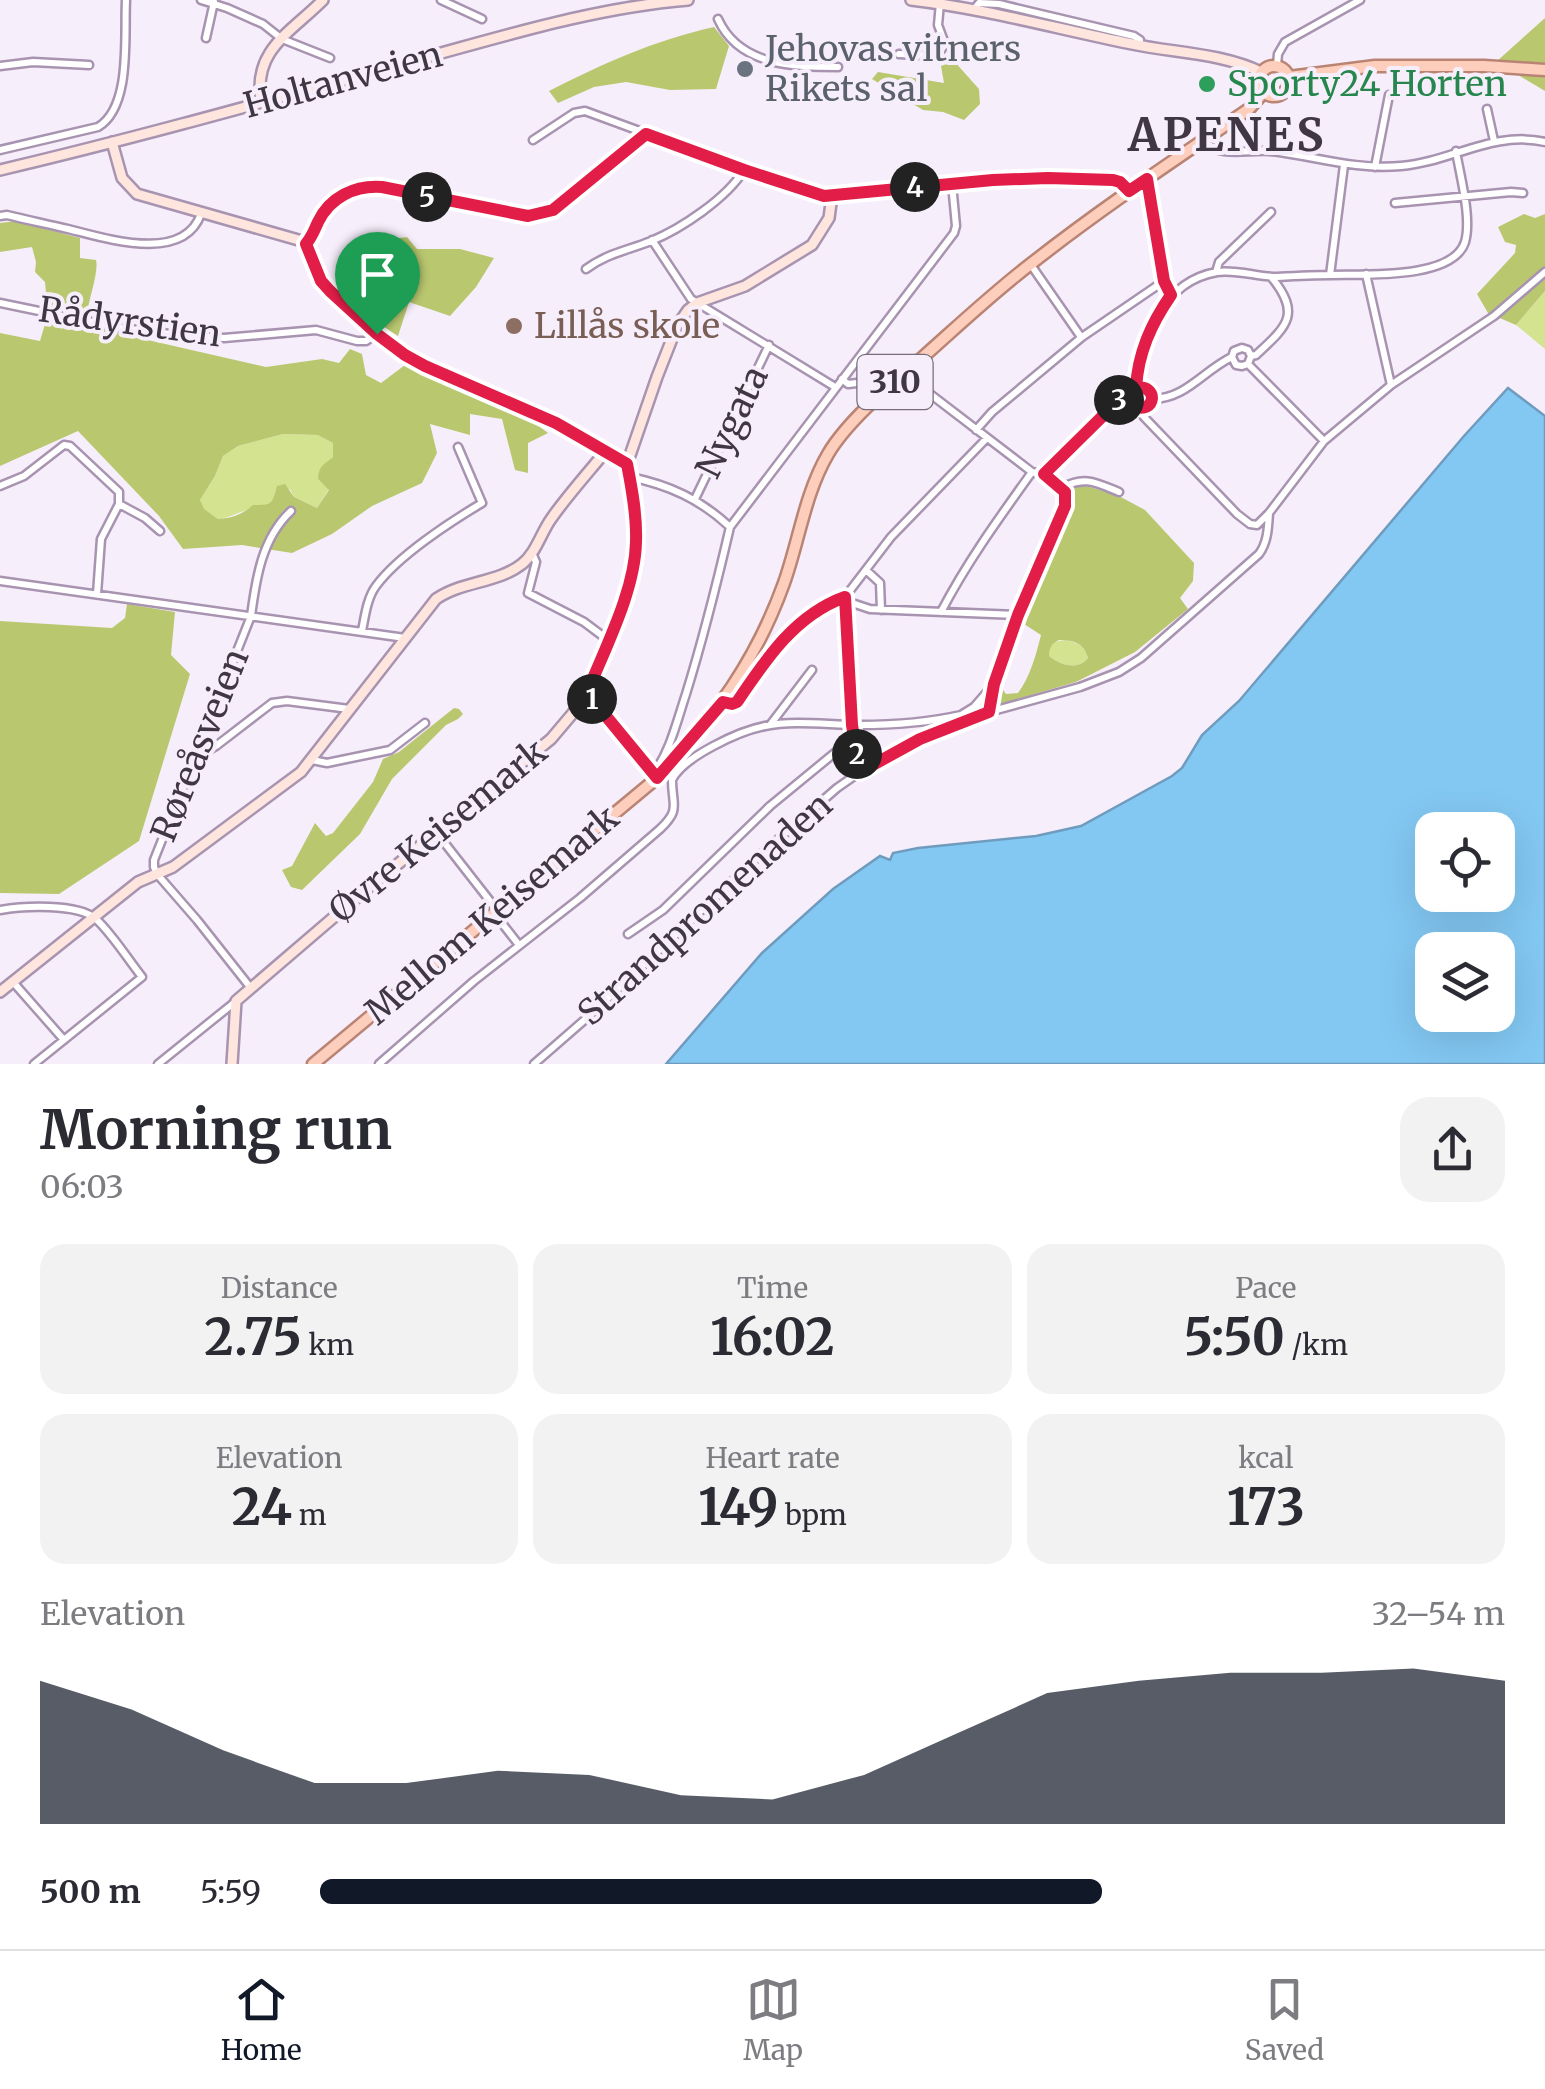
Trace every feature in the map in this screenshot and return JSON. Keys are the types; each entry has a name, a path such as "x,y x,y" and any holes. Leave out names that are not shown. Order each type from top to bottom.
{"main road":[{"path":"261,102 258,81 264,61 323,0"},
{"name":"Holtanveien","path":"0,170 577,18 688,0"},
{"path":"911,0 975,8 1139,46 1232,60 1261,72"},
{"path":"1264,92 1259,85 1261,72 1270,66 1284,70 1289,78"},
{"name":"310","path":"655,776 723,702 753,654 786,578 810,496 827,455 839,438 904,374 1031,264 1249,109 1264,92 1272,96 1282,94 1289,78 1375,66 1545,70"},
{"path":"112,142 122,178 144,198 306,244 321,281 405,355 556,423 627,464 656,377 688,310 745,286 812,245 829,218 832,196 1048,178 1102,179 1120,182 1129,191"},
{"path":"0,992 138,882 173,868 301,772 430,606 464,584 516,568 532,553 550,520 605,452"},
{"name":"Øvre Keisemark","path":"236,1001 552,739 587,693 628,584 636,550 627,464"},
{"name":"Mellom Keisemark","path":"313,1064 499,916 655,776"},
{"path":"232,1064 236,1001"}],"street":[{"path":"0,150 98,127 109,119 121,83 126,0"},
{"path":"200,0 229,4 282,39 330,58"},
{"path":"442,0 482,20"},
{"path":"1277,66 1285,42 1360,0"},
{"path":"206,38 214,2"},
{"path":"899,54 936,56 944,44 938,24 940,4"},
{"path":"718,19 722,28 751,54 793,67 838,67"},
{"path":"0,66 33,62 89,66"},
{"path":"1375,167 1389,95"},
{"path":"1487,109 1494,140"},
{"path":"533,140 585,110 744,170 832,196"},
{"path":"306,244 330,204 346,193 366,187 538,216 553,210 646,134"},
{"path":"1203,140 1209,147 1224,152 1266,151 1375,167 1419,164 1494,140 1545,142"},
{"path":"1044,474 1119,400 1130,398 1136,388 1147,335 1171,295 1204,276 1216,272 1272,277 1366,274 1420,270 1454,258 1466,240 1456,152"},
{"path":"1330,274 1344,165"},
{"path":"586,269 604,256 680,226 737,181 744,170"},
{"path":"1147,179 1164,281 1171,295"},
{"path":"630,477 695,499 730,527 954,233 952,183"},
{"path":"1396,203 1523,193"},
{"path":"1216,272 1219,262 1271,212"},
{"path":"0,216 134,244 182,238 194,229 201,214"},
{"path":"652,240 686,294 697,303 836,387"},
{"path":"1031,264 1082,337"},
{"name":"Strandpromenaden","path":"534,1064 760,855 860,772 920,739 989,712 1080,687 1142,658 1264,548 1269,513 1324,442 1391,385 1494,316 1545,272"},
{"path":"1366,274 1391,385"},
{"path":"1232,357 1239,366 1285,328 1289,304 1272,277"},
{"path":"976,430 1082,337 1164,281"},
{"name":"Rådyrstien","path":"0,303 120,328 224,338 316,330 366,342 377,334"},
{"name":"Nygata","path":"695,499 769,345"},
{"path":"1152,399 1182,391 1232,357 1234,351 1248,350 1249,360 1324,442"},
{"path":"904,374 1064,492 1065,506 1018,615 994,684 989,712"},
{"path":"842,379 848,384 884,380 891,386"},
{"path":"1136,388 1150,392 1152,399 1143,409"},
{"path":"1130,398 1134,406 1143,409"},
{"path":"1143,409 1144,417 1237,514 1257,525 1269,513"},
{"path":"723,702 737,702 787,634 802,620 845,597 892,538 987,438"},
{"path":"0,486 24,476 64,446 70,446 119,492 118,504 102,540 97,594"},
{"path":"362,631 376,585 410,554 482,503 458,448"},
{"path":"940,612 990,529 1032,472"},
{"path":"1064,492 1074,481 1085,480 1119,492"},
{"path":"118,504 160,531"},
{"name":"Røreåsveien","path":"157,874 154,860 251,616 256,581 271,535 291,511"},
{"name":"Mellom Keisemark","path":"655,776 683,704 709,618 730,527"},
{"path":"532,553 536,562 528,593 584,622 608,640"},
{"path":"866,570 880,582 881,610"},
{"path":"0,580 406,638"},
{"path":"845,597 858,606 881,610 1018,615"},
{"path":"845,597 852,725 860,772"},
{"path":"770,726 812,670"},
{"path":"379,1064 672,818 672,780 687,761 762,726 852,725 961,715 974,707 994,684"},
{"path":"587,693 655,776"},
{"path":"196,758 278,701 349,709"},
{"path":"312,760 327,763 390,750 425,723"},
{"path":"628,934 663,910 770,806 854,737"},
{"path":"436,832 519,944"},
{"path":"157,874 250,987"},
{"path":"0,910 19,906 58,907 93,916 142,977 34,1064"},
{"path":"13,982 64,1040"},
{"path":"158,1064 236,1001"}],"green space":[{"path":"1545,18 1545,91 1496,62"},
{"path":"714,27 729,46 716,89 670,90 626,82 594,87 558,103 549,91 629,54"},
{"path":"954,61 979,89 980,104 964,120 923,110 872,79 878,72 944,83 941,66"},
{"path":"1524,214 1535,218 1545,214 1545,291 1516,325 1488,313 1477,294 1515,253 1516,245 1505,242 1498,227"},
{"path":"16,221 80,238 80,258 96,260 97,265 87,313 57,311 47,304 45,282 35,272 32,247 0,252 0,223"},
{"path":"407,237 417,249 460,249 494,258 476,287 450,316 409,302 398,336 358,305 369,271 386,240"},
{"path":"1545,291 1545,349 1516,325"},
{"path":"47,317 266,367 322,359 339,363 350,349 362,354 366,375 381,383 405,365 523,414 548,433 528,443 528,473 515,470 502,419 470,414 470,435 430,424 437,453 422,483 372,506 332,534 292,553 242,545 183,549 159,516 78,431 0,466 0,333 40,341","holes":["283,434 318,435 333,443 333,457 319,471 318,479 329,490 317,508 294,497 285,484 277,486 270,503 253,505 232,517 218,519 204,509 200,500 223,456 238,446"]},
{"path":"283,434 319,435 333,443 333,457 318,479 329,489 317,508 294,497 290,489 266,506 224,518 218,519 203,509 200,500 223,456 238,446"},
{"path":"1079,484 1117,495 1145,510 1194,563 1193,581 1180,598 1188,609 1135,652 1076,682 997,705 997,690 1001,687 1006,694 1018,693 1032,666 1041,635 1021,622 1075,493 1073,486","holes":["1059,640 1081,646 1088,658 1079,664 1058,662 1049,656 1050,648"]},
{"path":"127,604 175,612 171,655 190,674 139,841 59,894 0,893 0,621 112,628 125,618"},
{"path":"1065,640 1080,645 1088,658 1069,665 1049,656 1054,642"},
{"path":"454,708 463,714 446,725 392,779 360,834 302,890 291,887 282,870 292,866 315,823 326,836 333,833 373,782 383,759 399,752"}],"water":[{"path":"1508,388 1545,416 1545,1064 666,1064 762,953 833,889 880,856 890,860 893,853 918,848 1036,836 1081,826 1172,776 1182,768 1202,735 1239,701"}],"place":[{"name":"Jehovas vitners Rikets sal","path":"745,69"},
{"name":"Sporty24 Horten","path":"1207,84"},
{"name":"Lillås skole","path":"514,326"}],"district":[{"name":"APENES","path":"1227,135"}],"route":[{"path":"646,134 824,196 1048,178 1113,180 1129,191 1147,179 1164,281 1171,295 1147,335 1137,370 1136,388 1150,392 1149,405 1140,409 1130,398 1119,400 1044,474 1065,492 1065,506 1018,615 994,684 989,712 920,739 860,772 852,725 845,597 828,603 787,634 737,702 723,702 657,778 587,693 620,612 636,550 627,464 556,423 425,366 377,334 321,281 306,244 325,211 338,198 356,189 375,186 538,216 553,210 646,134"}]}
